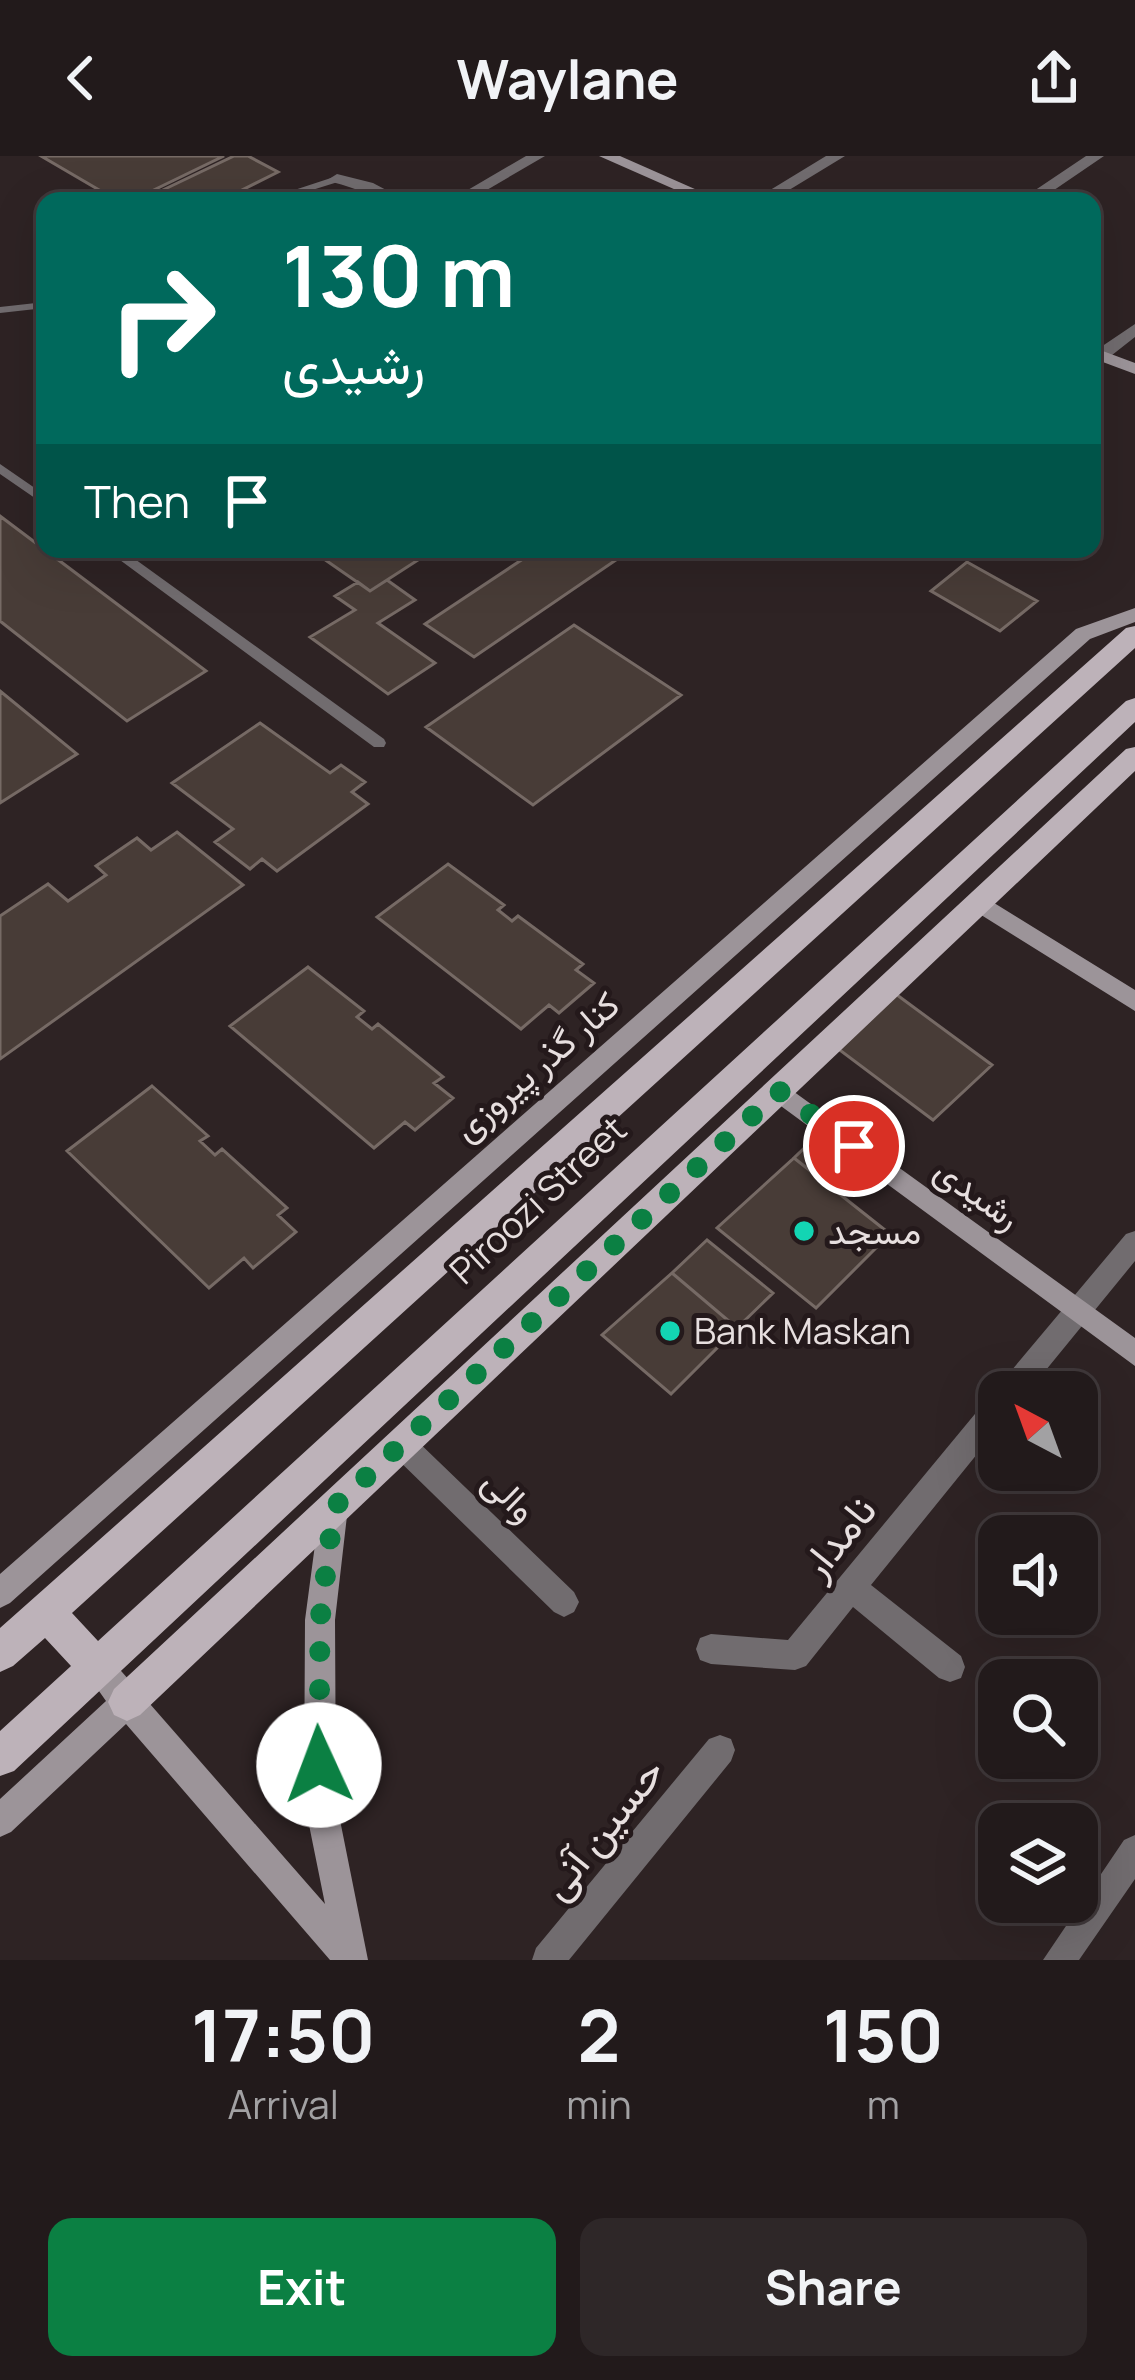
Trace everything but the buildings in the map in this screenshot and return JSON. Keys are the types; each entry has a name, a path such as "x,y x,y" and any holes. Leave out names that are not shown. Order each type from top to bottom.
{"main road":[{"path":"612,157 690,192"},
{"path":"1101,356 1135,369"},
{"name":"کنار گذر پیروزی","path":"0,1593 1083,634 1135,615"},
{"name":"Piroozi Street","path":"0,1653 1135,634"},
{"name":"Piroozi Street","path":"0,1756 1135,707"},
{"path":"0,1821 1135,756"},
{"path":"978,902 1135,1002"},
{"name":"رشیدی","path":"779,1091 1135,1354"},
{"path":"334,1507 320,1639 320,1800 352,1960"},
{"path":"46,1612 352,1960"}],"street":[{"path":"474,192 537,156"},
{"path":"775,192 837,156"},
{"path":"1041,192 1096,156"},
{"path":"338,179 380,192"},
{"path":"1101,351 1135,329"},
{"path":"1028,1371 1135,1243"},
{"name":"نامدار","path":"711,1649 795,1654 978,1432"},
{"name":"والی","path":"401,1444 564,1601"},
{"path":"851,1587 950,1667"},
{"name":"حسین آنی","path":"548,1960 720,1750"},
{"path":"1058,1960 1135,1852"}],"lane":[{"path":"295,192 338,179"},
{"path":"0,310 36,306"},
{"path":"0,468 36,494"},
{"path":"124,558 379,743"}],"place":[{"name":"مسجد","path":"804,1231"},
{"name":"Bank Maskan","path":"670,1331"}],"route":[{"path":"319,1765 320,1620 334,1507 779,1091 854,1146"}]}
